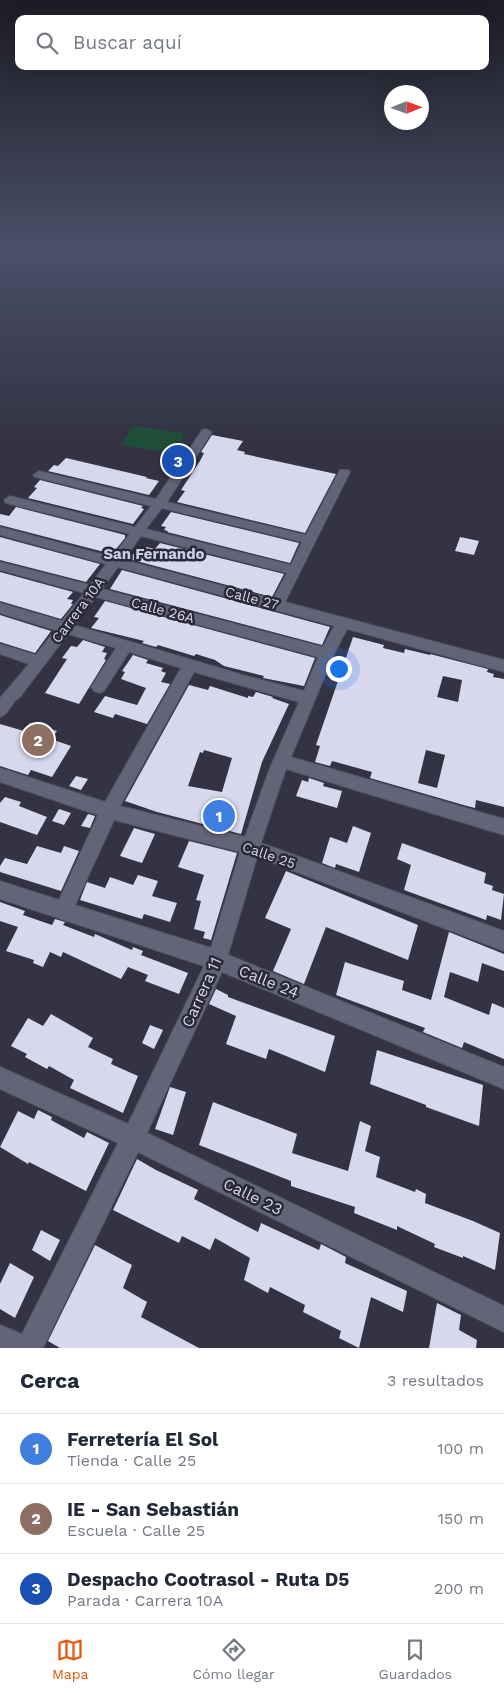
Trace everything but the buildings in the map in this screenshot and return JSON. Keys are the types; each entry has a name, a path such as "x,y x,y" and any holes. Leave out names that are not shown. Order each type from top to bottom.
{"street":[{"name":"Carrera 10A","path":"0,711 159,504 206,432"},
{"path":"277,605 344,472"},
{"path":"39,475 310,540"},
{"path":"10,500 294,570"},
{"name":"Calle 27","path":"0,531 504,666"},
{"name":"Calle 26A","path":"0,566 327,654"},
{"path":"0,608 308,698"},
{"name":"Carrera 11","path":"29,1348 133,1138 217,960 251,848 281,761 327,654 343,623"},
{"path":"99,687 126,645"},
{"path":"0,649 39,661"},
{"path":"63,911 109,811 191,664"},
{"path":"281,761 504,827"},
{"name":"Calle 25","path":"0,775 109,811 251,848 504,941"},
{"name":"Calle 24","path":"0,890 217,960 504,1078"},
{"name":"Calle 23","path":"0,1078 133,1138 504,1319"},
{"path":"0,1338 23,1348"}],"green space":[{"path":"133,426 185,433 175,453 121,445"}],"place":[{"name":"Despacho Cootrasol - Ruta D5","path":"178,461"},
{"name":"IE - San Sebastián","path":"38,740"},
{"name":"Ferretería El Sol","path":"219,816"}],"district":[{"name":"San Fernando","path":"154,554"}]}
